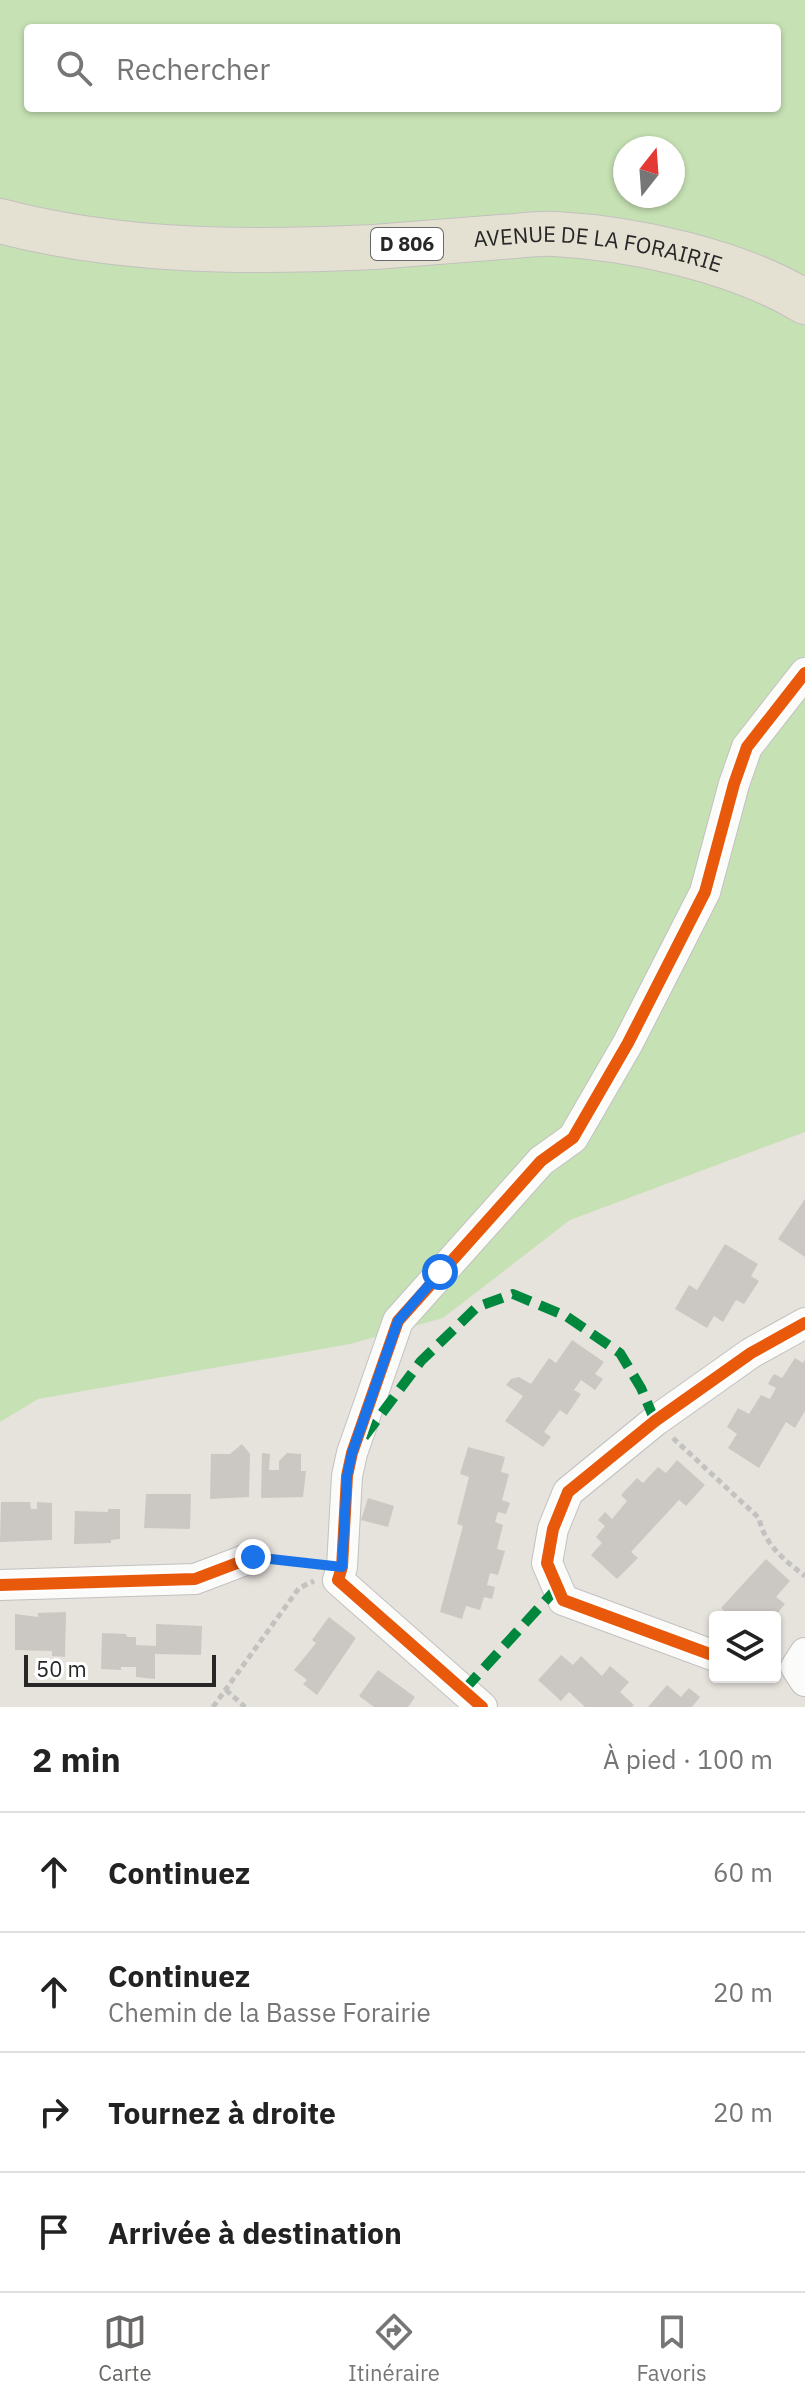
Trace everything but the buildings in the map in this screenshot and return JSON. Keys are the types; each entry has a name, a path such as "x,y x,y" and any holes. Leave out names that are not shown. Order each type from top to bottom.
{"main road":[{"name":"AVENUE DE LA FORAIRIE","path":"0,221 124,243 211,251 372,247 553,234 631,242 681,253 733,270 805,302"}],"street":[{"path":"482,1707 338,1580 342,1567 347,1476 352,1453 398,1321 541,1161 573,1138 628,1043 705,892 747,747 805,673"},
{"path":"709,1654 563,1600 547,1563 553,1529 568,1492 655,1421 751,1353 805,1323"},
{"path":"0,1585 195,1579 253,1557"},
{"path":"781,1680 786,1682 804,1671"}],"path":[{"path":"655,1421 759,1518 762,1536 805,1576"},
{"path":"253,1557 342,1567"},
{"path":"213,1707 299,1588 342,1567"},
{"path":"226,1690 245,1707"}],"green space":[{"path":"0,0 805,0 805,1132 570,1220 443,1318 350,1344 38,1399 0,1422"}],"marked path":[{"path":"364,1437 421,1361 477,1307 513,1294 566,1316 620,1353 641,1388 655,1421"},
{"path":"464,1690 557,1588"}],"cycle path":[{"path":"482,1707 338,1580 342,1567 347,1476 352,1453 398,1321 541,1161 573,1138 628,1043 705,892 747,747 805,673"},
{"path":"709,1654 563,1600 547,1563 553,1529 568,1492 655,1421 751,1353 805,1323"},
{"path":"0,1585 195,1579 253,1557"}],"route":[{"path":"253,1557 342,1567 347,1476 352,1453 398,1321 440,1272"}]}
